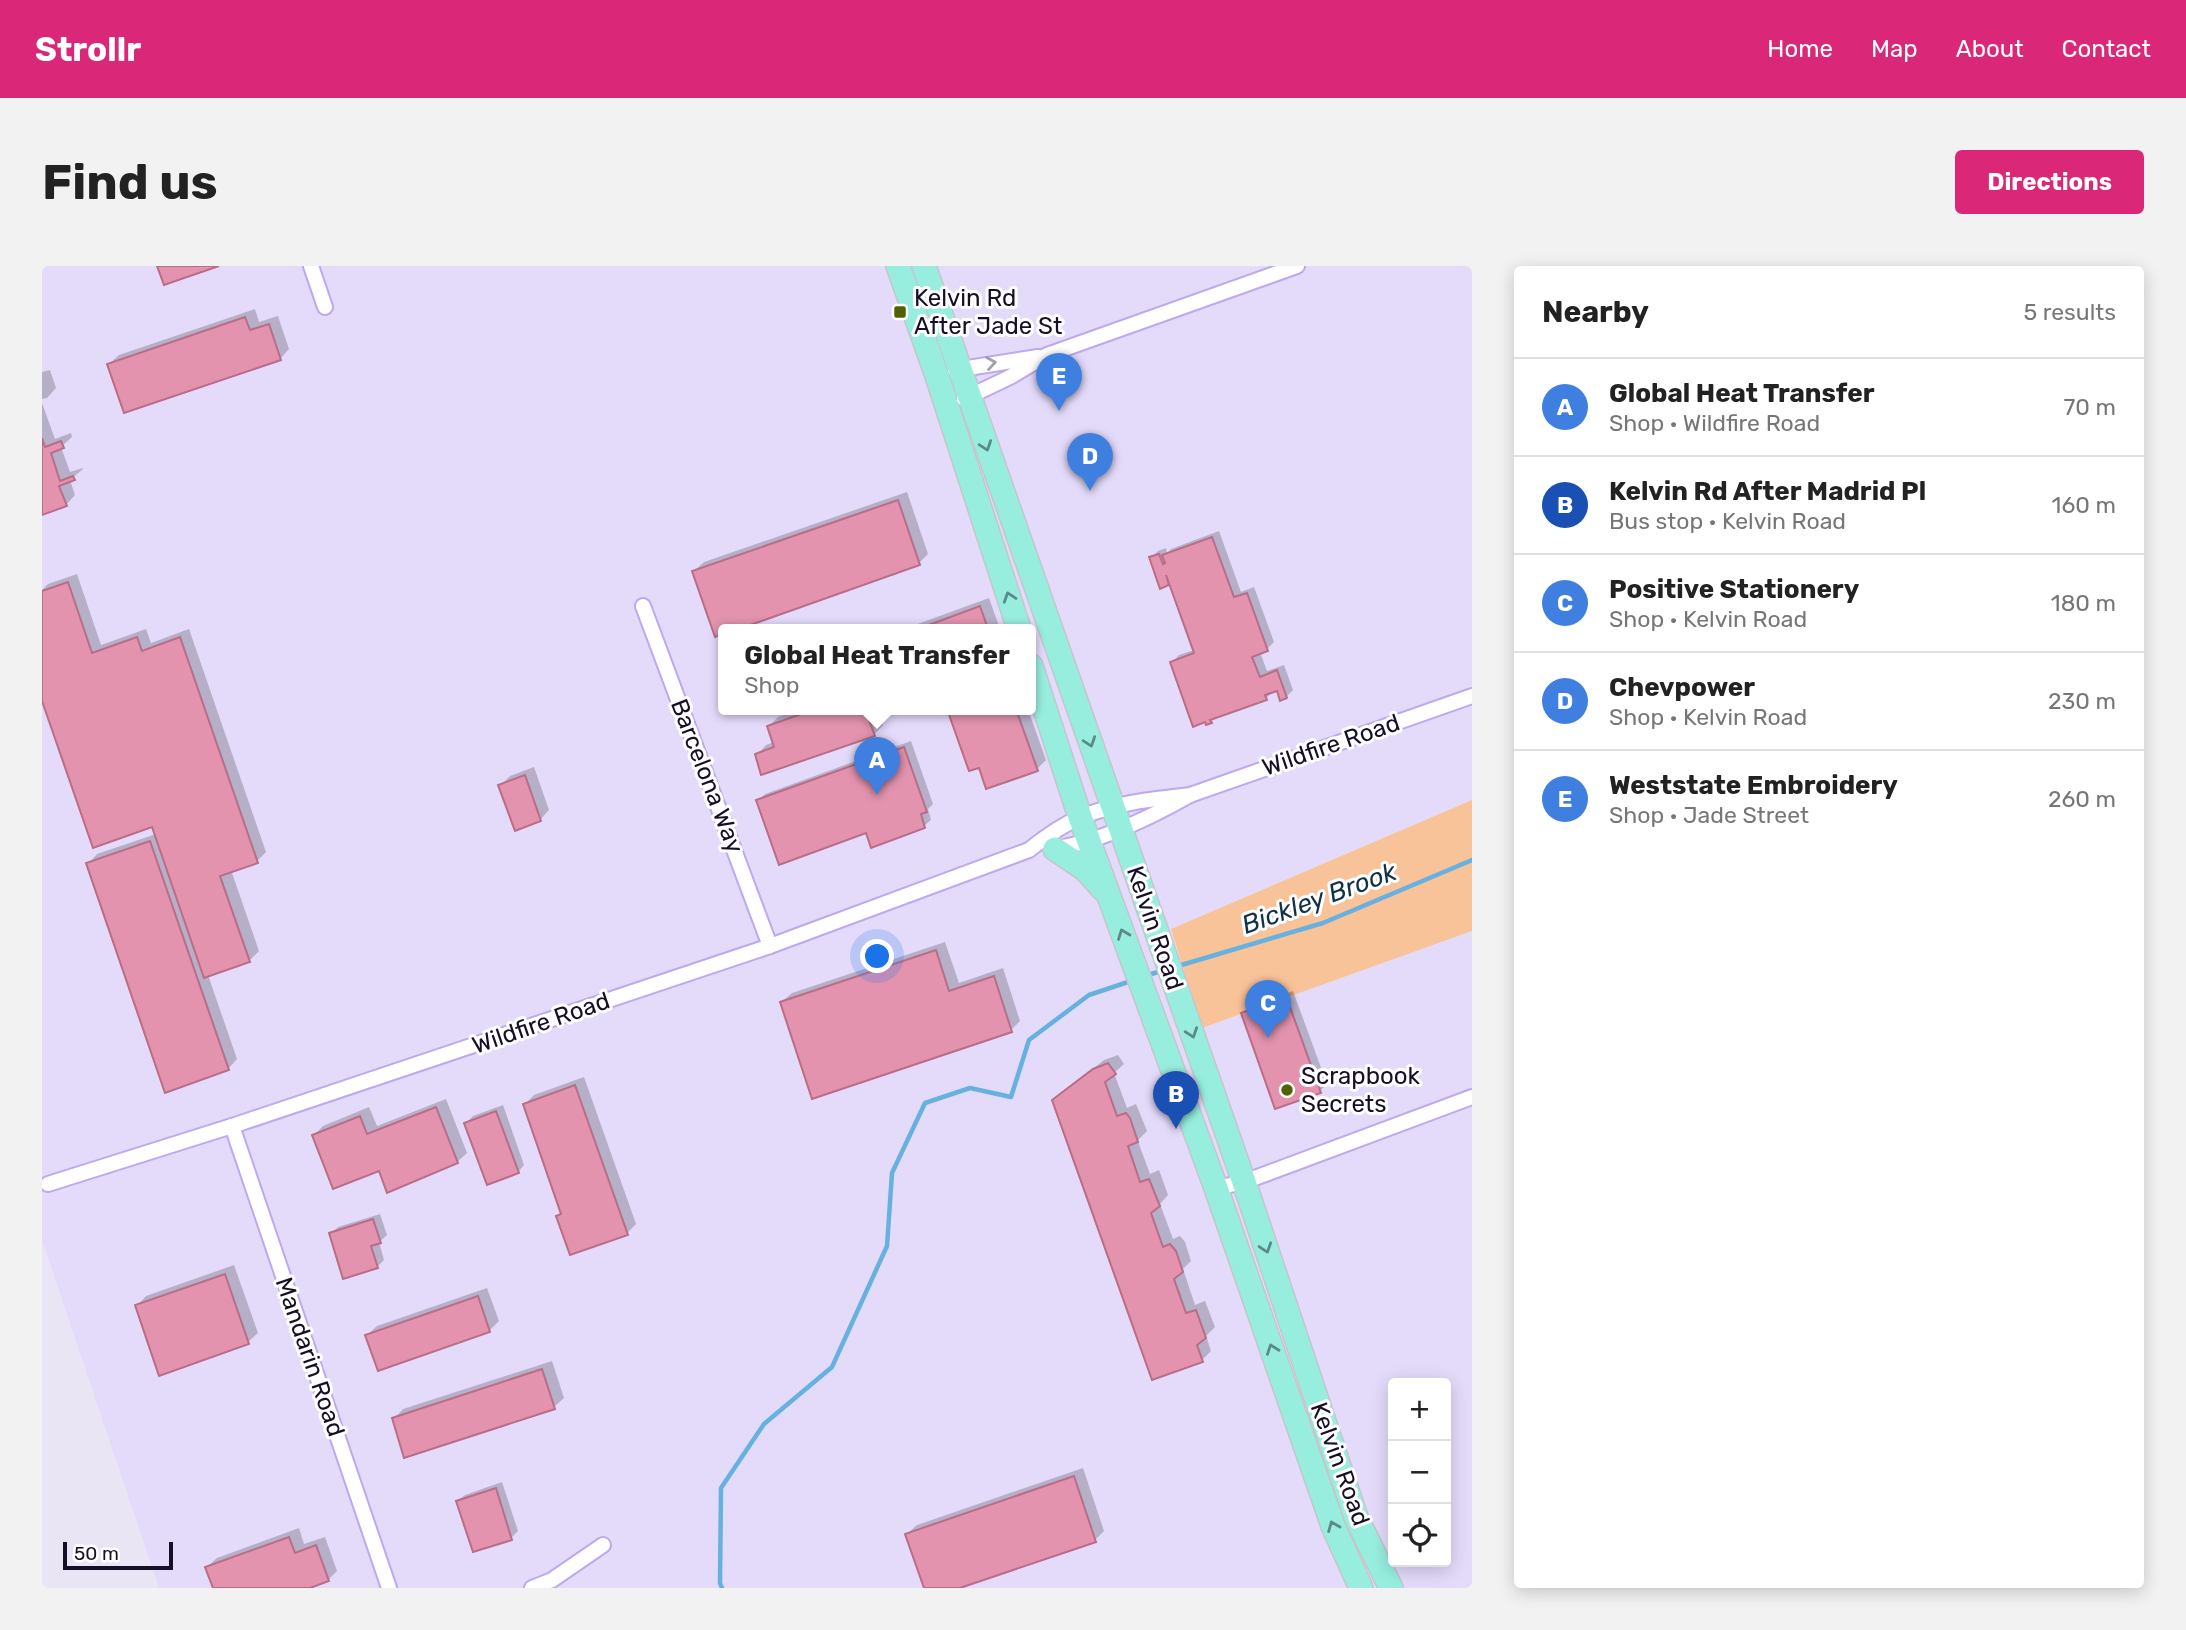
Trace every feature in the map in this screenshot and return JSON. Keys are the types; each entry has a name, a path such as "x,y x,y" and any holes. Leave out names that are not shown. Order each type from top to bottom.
{"main road":[{"path":"898,266 937,376 1017,624"},
{"name":"Kelvin Road","path":"924,266 1244,1182 1356,1517 1391,1588"},
{"name":"Kelvin Road","path":"1036,681 1088,840 1216,1188 1333,1526 1361,1588"},
{"path":"1055,849 1086,870 1109,897"},
{"path":"1284,1383 1308,1375"}],"street":[{"path":"311,266 324,307"},
{"path":"937,376 959,369 1047,355 1297,266"},
{"path":"946,404 969,397 1047,355"},
{"name":"Barcelona Way","path":"643,606 770,946"},
{"name":"Wildfire Road","path":"1029,850 1055,849 1120,830 1190,795 1472,696"},
{"name":"Wildfire Road","path":"48,1185 770,946 1029,850 1080,817 1112,807 1190,795"},
{"path":"1216,1188 1244,1182 1472,1097"},
{"name":"Mandarin Road","path":"232,1126 388,1588"},
{"path":"532,1588 552,1580 603,1545"}],"shaded area":[{"path":"42,266 1472,266 1472,800 1171,929 1202,1028 1472,931 1472,1588 159,1588 42,1240"},
{"path":"1472,800 1472,931 1202,1028 1171,929"}],"building":[{"path":"157,266 219,266 164,285"},
{"path":"245,317 250,330 269,324 281,360 124,413 107,364"},
{"path":"42,438 45,447 61,441 64,448 51,453 60,481 73,476 75,480 59,486 67,506 42,515"},
{"path":"898,500 920,565 753,624 718,624 718,636 715,637 692,571"},
{"path":"1212,537 1234,597 1247,593 1268,651 1252,657 1260,677 1277,670 1287,698 1280,701 1277,691 1265,695 1267,700 1210,720 1212,723 1206,725 1205,722 1193,727 1170,662 1194,653 1166,575 1169,585 1160,589 1149,557 1159,554 1163,564 1162,555"},
{"path":"68,582 92,653 137,637 142,651 180,637 258,863 220,876 250,962 204,978 152,827 93,848 42,701 42,591"},
{"path":"980,606 986,624 931,624"},
{"path":"798,715 867,715 875,736 761,775 755,754 774,747 767,726"},
{"path":"949,715 1018,715 1038,771 986,789 979,768 969,771"},
{"path":"904,747 927,812 921,814 925,828 871,848 866,833 779,865 756,800"},
{"path":"525,775 541,821 515,831 498,785"},
{"path":"150,841 229,1070 165,1093 86,863"},
{"path":"936,950 949,991 994,976 1012,1032 812,1099 780,1002"},
{"path":"1286,996 1321,1093 1275,1109 1241,1013"},
{"path":"1108,1063 1116,1074 1105,1082 1117,1116 1126,1113 1138,1142 1128,1146 1140,1182 1149,1179 1160,1206 1151,1213 1163,1247 1170,1244 1176,1251 1183,1272 1174,1279 1186,1313 1196,1310 1206,1338 1197,1345 1203,1362 1152,1380 1052,1100 1093,1069"},
{"path":"575,1085 628,1235 570,1255 556,1216 561,1214 523,1104"},
{"path":"436,1107 458,1163 387,1193 379,1171 333,1189 312,1135 360,1116 367,1134"},
{"path":"496,1111 519,1173 487,1185 464,1123"},
{"path":"373,1219 381,1243 371,1246 378,1268 343,1279 329,1233"},
{"path":"225,1274 249,1344 159,1376 135,1305"},
{"path":"478,1296 490,1332 378,1371 365,1335"},
{"path":"542,1369 555,1409 404,1458 392,1418"},
{"path":"1074,1476 1096,1542 960,1588 924,1588 905,1534"},
{"path":"496,1488 512,1540 473,1552 456,1501"},
{"path":"289,1537 295,1553 316,1545 329,1581 310,1588 213,1588 205,1567"}],"waterway":[{"name":"Bickley Brook","path":"1178,966 1323,923 1472,860"},
{"name":"Bickley Brook","path":"1145,976 1161,971"},
{"name":"Bickley Brook","path":"722,1588 721,1488 764,1424 832,1367 887,1246 892,1173 925,1103 970,1088 1011,1097 1029,1040 1089,995 1134,980"}],"place":[{"name":"Kelvin Rd After Jade St","path":"900,312"},
{"name":"Weststate Embroidery","path":"1059,411"},
{"name":"Chevpower","path":"1090,491"},
{"name":"Global Heat Transfer","path":"877,795"},
{"name":"Positive Stationery","path":"1268,1038"},
{"name":"Scrapbook Secrets","path":"1287,1090"},
{"name":"Kelvin Rd After Madrid Pl","path":"1176,1129"}]}
